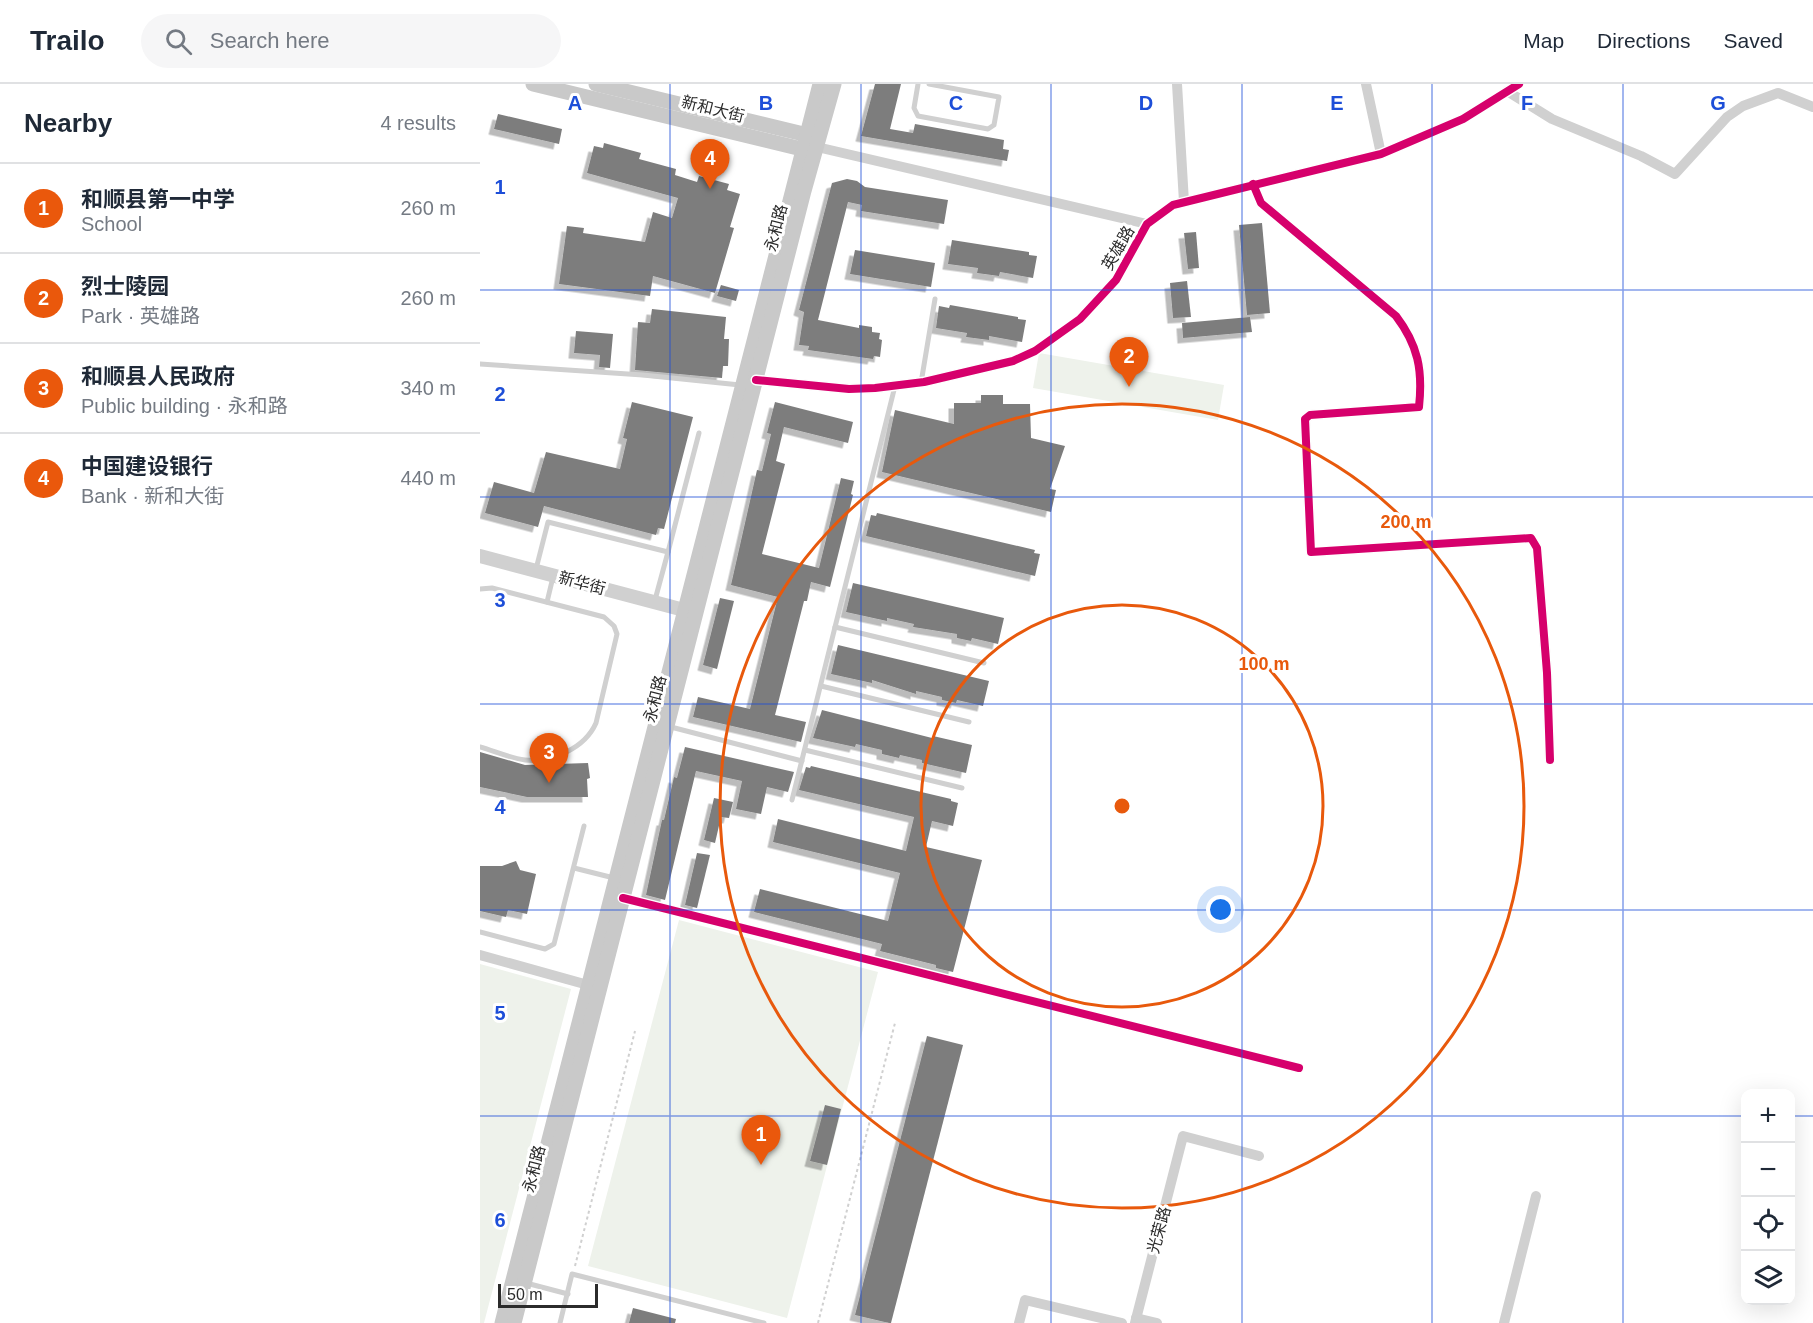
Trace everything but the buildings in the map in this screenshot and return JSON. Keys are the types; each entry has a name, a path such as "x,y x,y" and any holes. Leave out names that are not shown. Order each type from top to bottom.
{"main road":[{"name":"新和大街","path":"533,84 812,144"},
{"name":"新和大街","path":"596,84 812,144"},
{"name":"永和路","path":"812,144 820,84"},
{"name":"永和路","path":"501,1323 684,609 749,382 812,144 834,84"},
{"name":"永和路","path":"514,1323 667,726 749,382"}],"street":[{"path":"1177,84 1184,202"},
{"path":"1366,84 1380,154"},
{"name":"英雄路","path":"749,382 849,389 895,386 1013,361 1035,351 1080,319 1116,280 1148,224 1173,205 1380,154 1463,119 1519,84"},
{"path":"1507,91 1552,119 1641,156 1675,174 1727,117 1743,106 1778,93 1813,107"},
{"path":"812,144 1148,224"},
{"path":"1253,184 1261,203 1396,316 1410,335 1417,352 1421,390 1419,407 1310,415 1305,418 1311,552 1532,538 1537,548 1547,673 1550,760"},
{"name":"新华街","path":"480,556 684,609"},
{"path":"623,898 1299,1068"},
{"path":"480,955 588,985"},
{"name":"光荣路","path":"1135,1320 1183,1136 1258,1156"},
{"path":"1504,1323 1536,1196"},
{"path":"1019,1323 1025,1300 1122,1323"},
{"path":"1135,1320 1157,1323"}],"lane":[{"path":"918,84 914,108 918,116 988,129 994,125 999,97 929,84"},
{"path":"921,382 935,299"},
{"path":"480,364 749,382"},
{"path":"792,800 895,386"},
{"path":"655,602 699,433"},
{"path":"536,571 548,522 668,552"},
{"path":"547,602 554,575"},
{"path":"480,589 492,588 604,617 614,626 617,643 592,733 580,745 537,760 524,760 480,747"},
{"path":"835,627 984,663"},
{"path":"821,686 969,722"},
{"path":"667,726 802,761"},
{"path":"805,750 962,788"},
{"path":"480,932 545,950 554,944 584,826"},
{"path":"574,868 615,878"},
{"path":"560,1323 573,1274 764,1323"},
{"path":"524,1282 568,1294"}],"path":[{"path":"818,1323 895,1023"},
{"path":"573,1274 635,1030"}],"shaded area":[{"path":"1039,353 1224,385 1218,420 1033,388"},
{"path":"679,920 878,972 787,1318 588,1266"},
{"path":"480,964 571,989 484,1323 480,1323"}],"cycle path":[{"path":"756,380 849,389 875,388 924,382 1013,361 1035,351 1080,319 1116,280 1147,224 1173,205 1381,154 1463,119 1519,84"},
{"path":"1253,184 1261,203 1396,316 1414,348 1419,370 1419,407 1310,415 1305,419 1311,552 1531,538 1537,548 1547,673 1550,760"},
{"path":"623,898 1299,1068"}],"place":[{"name":"中国建设银行","path":"710,189"},
{"name":"烈士陵园","path":"1129,387"},
{"name":"和顺县人民政府","path":"549,783"},
{"name":"和顺县第一中学","path":"761,1165"}]}
